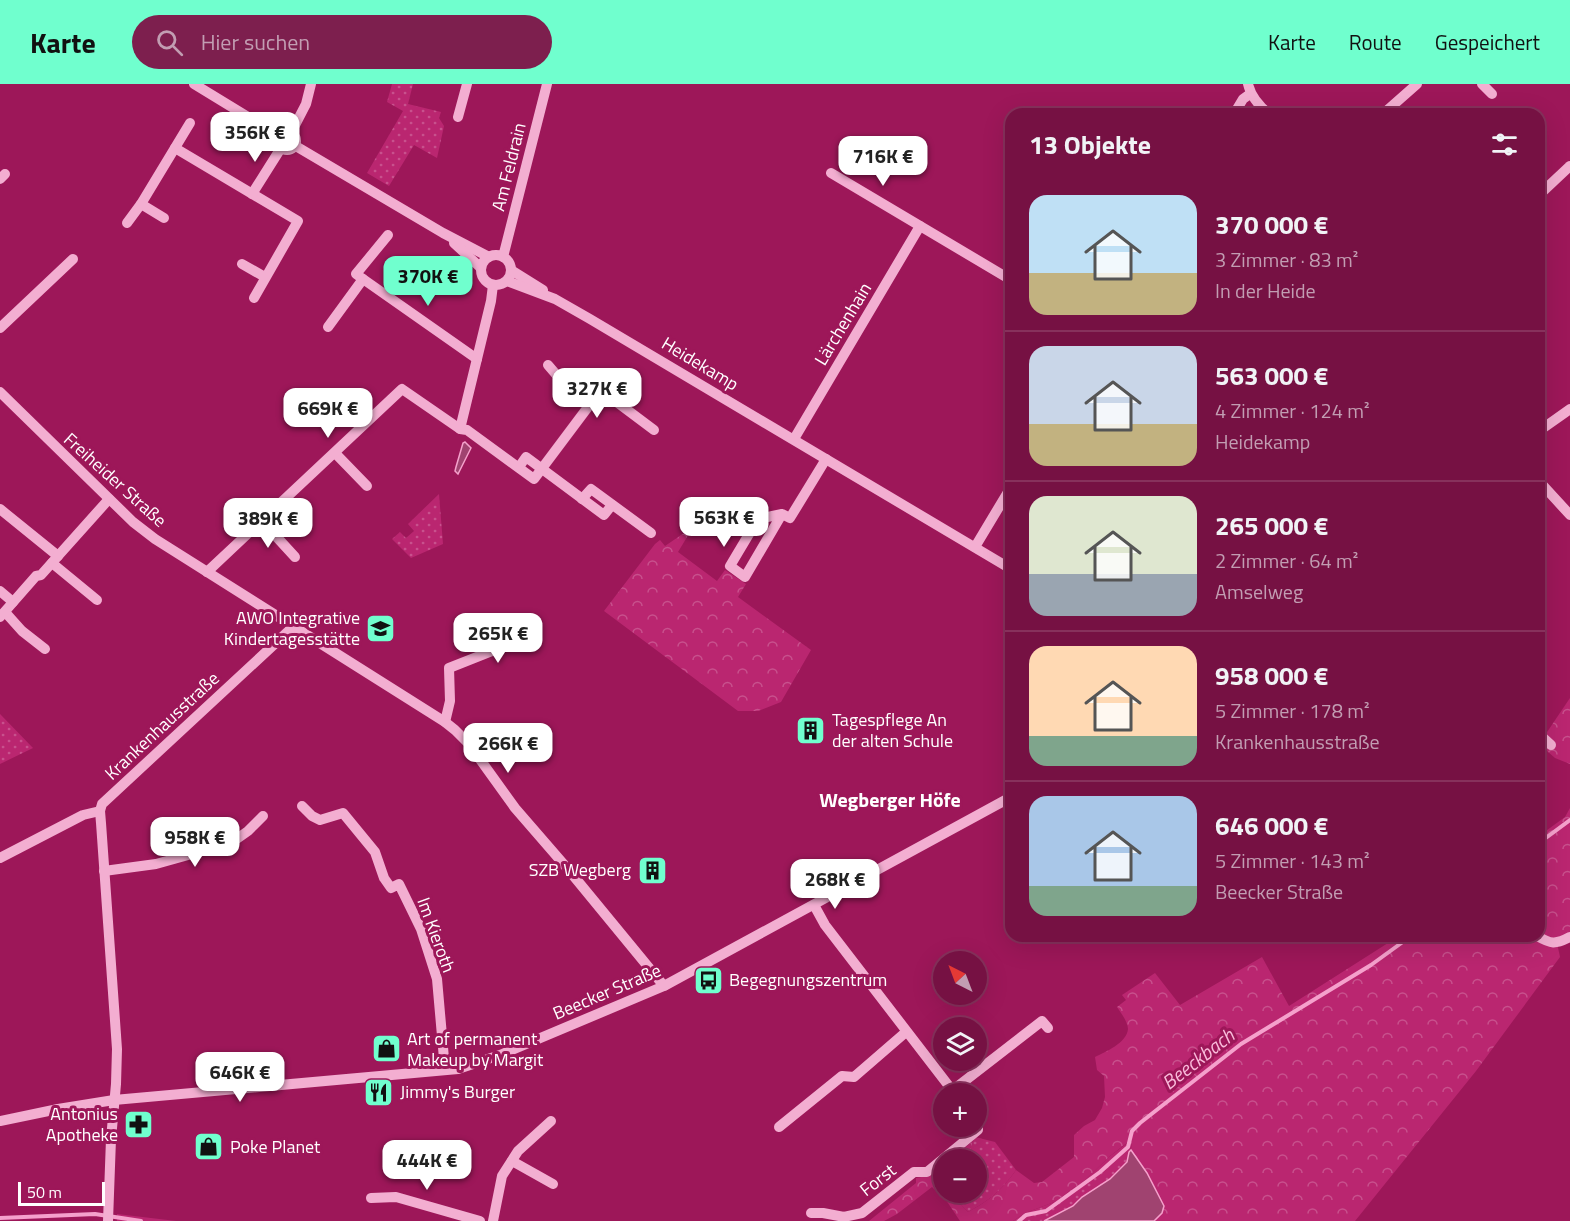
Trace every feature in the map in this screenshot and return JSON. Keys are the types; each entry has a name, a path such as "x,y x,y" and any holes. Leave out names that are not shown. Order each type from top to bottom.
{"street":[{"path":"194,84 279,136"},
{"path":"291,133 306,104 311,84"},
{"path":"458,117 467,84"},
{"name":"Am Feldrain","path":"503,257 546,84"},
{"path":"1390,108 1417,84"},
{"path":"1482,84 1492,94"},
{"path":"1238,108 1249,89 1262,108"},
{"path":"127,223 190,123"},
{"path":"285,132 291,133 295,137 294,145 290,149 281,148 278,143 279,136 285,132"},
{"path":"294,145 443,233 489,257"},
{"path":"175,148 298,221 254,298"},
{"path":"252,194 281,148"},
{"path":"1545,189 1570,166"},
{"path":"831,173 1005,276"},
{"path":"141,204 164,218"},
{"name":"Lärchenhain","path":"794,439 920,226"},
{"path":"443,233 481,268"},
{"path":"388,235 356,274 477,359"},
{"path":"499,255 503,257 509,263 509,275 501,284 493,285 482,276 481,268 489,257 499,255"},
{"path":"0,328 73,259"},
{"path":"242,264 265,277"},
{"name":"Heidekamp","path":"509,275 590,319 1005,566"},
{"path":"328,327 363,279"},
{"path":"460,429 493,285"},
{"path":"548,365 560,379 591,403"},
{"path":"580,394 590,382 654,430"},
{"path":"207,572 402,389 460,429 467,430 534,479 602,391"},
{"name":"Freiheider Straße","path":"0,392 133,522 155,539 455,730 469,744 515,808 664,986"},
{"path":"1545,427 1570,409"},
{"path":"335,453 367,486"},
{"path":"782,514 745,577 730,566 758,519 782,514 790,518 826,459"},
{"path":"542,469 604,515 612,505 651,533"},
{"path":"1545,488 1570,515"},
{"path":"975,547 1005,497"},
{"path":"45,649 2,614 109,499"},
{"path":"0,509 97,600"},
{"path":"262,521 295,557"},
{"path":"0,591 13,602"},
{"name":"Krankenhausstraße","path":"100,811 102,804 294,626"},
{"path":"445,722 450,701 449,668 510,644 526,628"},
{"path":"1545,740 1551,745"},
{"name":"Beecker Straße","path":"0,1121 114,1101 458,1069 500,1056 664,986 1005,800"},
{"name":"Im Kieroth","path":"302,806 320,820 343,813 375,852 384,878 391,888 399,884 421,929 437,979 445,1070"},
{"path":"0,858 83,815 100,811 117,1049 108,1221"},
{"path":"104,871 156,864 231,843 263,816"},
{"path":"814,904 825,925 947,1083"},
{"path":"1545,940 1556,943 1570,937"},
{"path":"965,1083 1042,1021 1048,1028"},
{"path":"779,1127 842,1076 854,1077 906,1032"},
{"path":"493,1221 502,1176 518,1151 550,1121"},
{"name":"Forst","path":"811,1213 844,1217 862,1213 914,1172 927,1172 970,1137"},
{"path":"512,1161 553,1184"},
{"path":"371,1198 396,1197 480,1221"}],"green space":[{"path":"392,84 413,84 408,104 441,112 439,118 444,126 437,158 414,145 389,186 367,173 403,111 387,102"},
{"path":"439,494 443,544 411,558 392,539 400,532 406,538 414,531 408,524"},
{"path":"693,527 678,552 717,581 725,570 746,584 738,597 811,650 781,702 758,711 738,711 604,611 655,544 660,540 665,546"},
{"path":"1570,698 1570,764 1555,758 1545,749 1545,735"},
{"path":"0,714 33,748 0,764"},
{"path":"1570,808 1570,933 1556,938 1560,957 1476,1071 1355,1221 1154,1221 1162,1213 1161,1204 1151,1180 1131,1150 1132,1139 1110,1156 1080,1185 1057,1201 1025,1213 1013,1221 960,1221 948,1203 959,1203 968,1212 987,1203 987,1200 1006,1183 1016,1170 1034,1183 1042,1182 1074,1157 1074,1135 1095,1120 1105,1097 1104,1076 1097,1070 1095,1057 1115,1046 1127,1034 1127,1023 1117,1007 1126,1000 1122,995 1155,973 1180,1005 1262,957 1289,1006 1390,942 1545,942 1545,832 1565,817"},
{"path":"975,1137 995,1142 1016,1170 1006,1183 987,1200 987,1149 970,1149"},
{"path":"1133,1139 1127,1162 1110,1179 1082,1197 1073,1206 1044,1221 1013,1221 1025,1213 1057,1201 1080,1185 1110,1156"},
{"path":"974,1140 970,1149 963,1149"},
{"path":"932,1175 933,1188 884,1221 869,1221 916,1183 916,1178"},
{"path":"959,1203 983,1203 968,1212"},
{"path":"117,1214 176,1221 117,1221"}],"shaded area":[{"path":"465,442 471,448 458,474 455,471"},
{"path":"1131,1150 1147,1173 1164,1206 1162,1213 1154,1221 1044,1221 1073,1206 1082,1197 1110,1179 1127,1162"}],"waterway":[{"name":"Beeckbach","path":"1545,839 1570,820"},
{"name":"Beeckbach","path":"1019,1221 1026,1215 1046,1211 1100,1172 1128,1147 1132,1131 1140,1123 1241,1044 1371,965 1403,942"},
{"name":"Beeckbach","path":"0,1218 95,1214 141,1221"}],"place":[{"name":"AWO Integrative Kindertagesstätte","path":"381,628"},
{"name":"Tagespflege An der alten Schule","path":"811,730"},
{"name":"SZB Wegberg","path":"652,870"},
{"name":"Begegnungszentrum","path":"708,980"},
{"name":"Art of permanent Makeup by Margit","path":"386,1049"},
{"name":"Jimmy's Burger","path":"379,1092"},
{"name":"Antonius Apotheke","path":"139,1124"},
{"name":"Poke Planet","path":"209,1147"}],"district":[{"name":"Wegberger Höfe","path":"890,800"}]}
